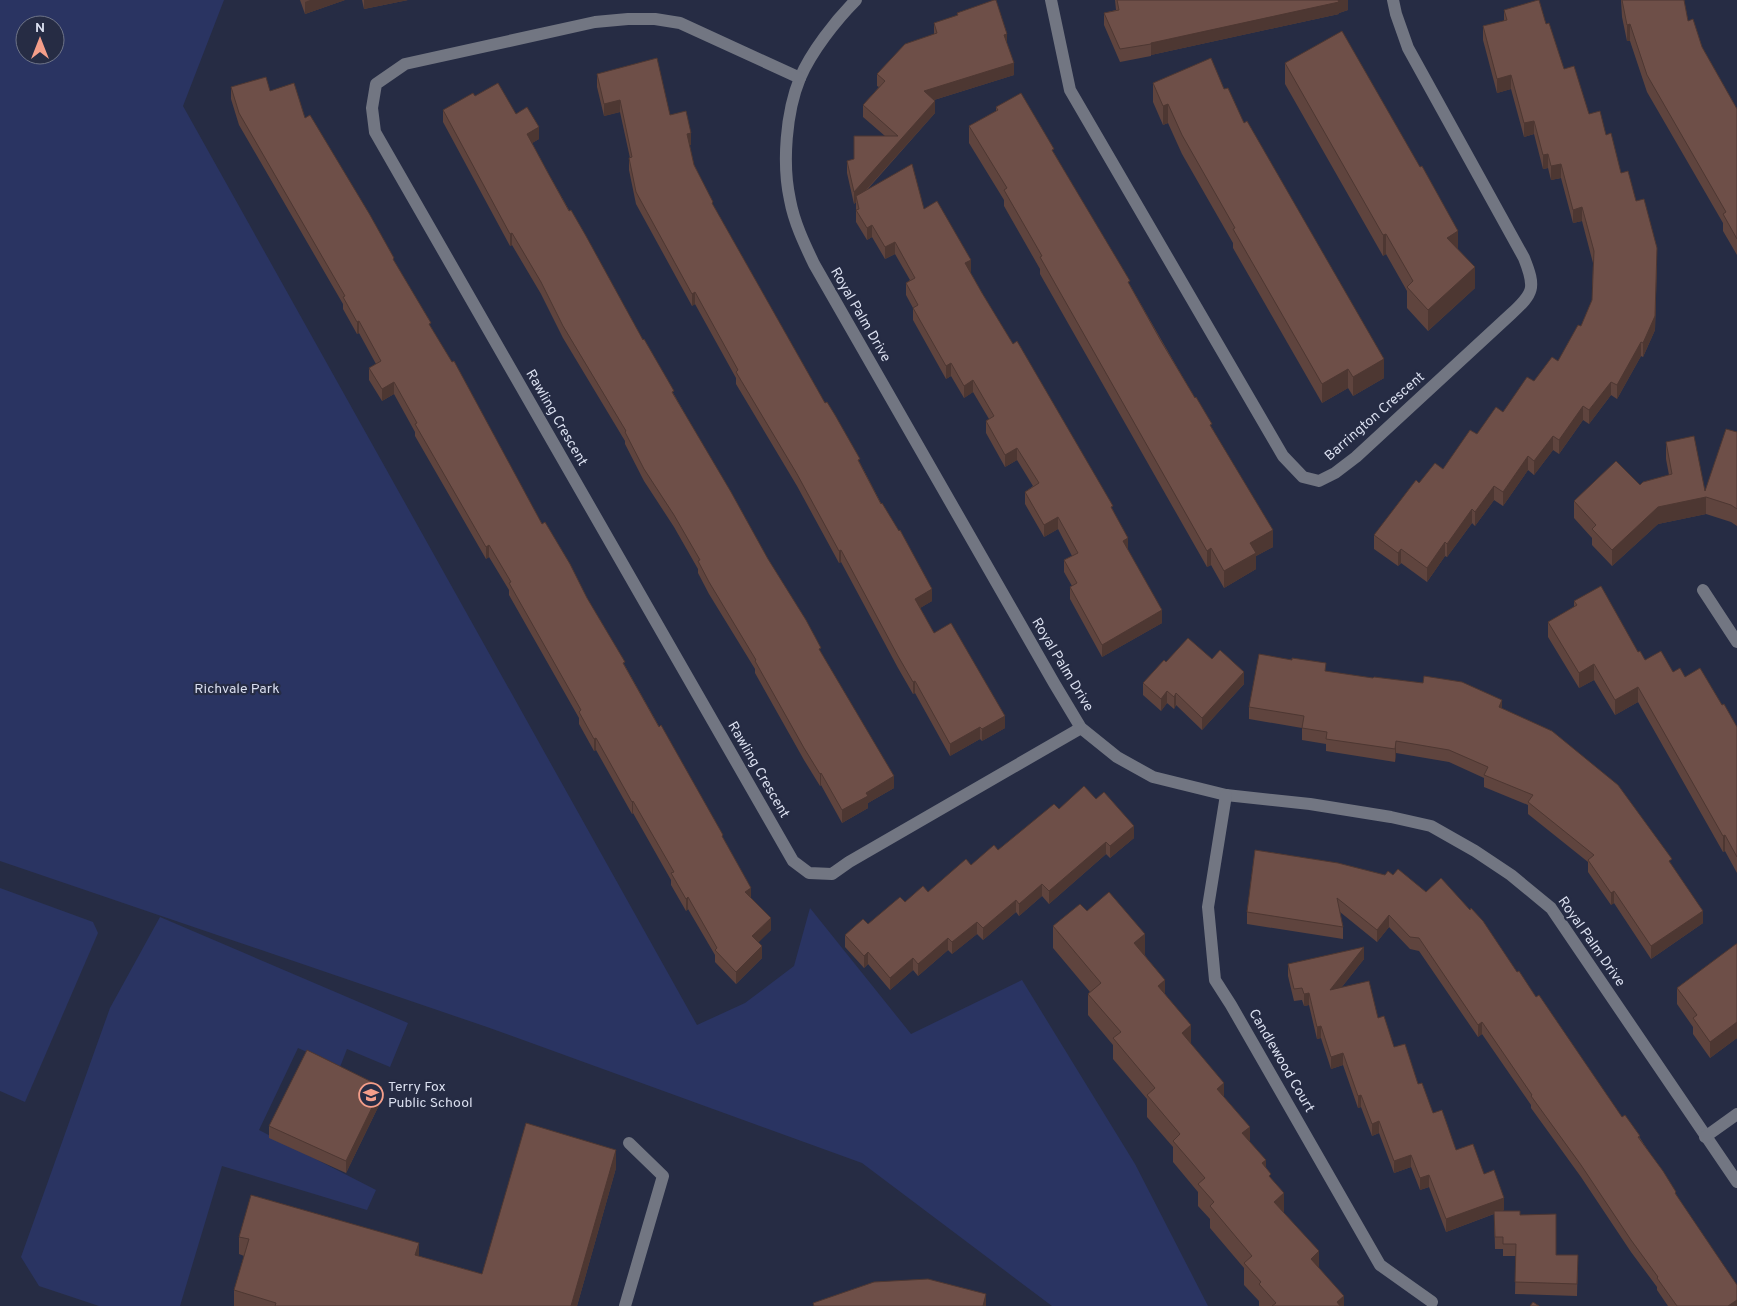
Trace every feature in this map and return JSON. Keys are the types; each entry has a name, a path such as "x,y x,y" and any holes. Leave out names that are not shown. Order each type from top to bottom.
{"street":[{"name":"Royal Palm Drive","path":"856,0 821,42 800,78 790,113 787,166 790,199 800,237 828,290 1054,683 1082,728 1117,757 1153,777 1226,795 1310,804 1391,817 1431,826 1475,851 1511,876 1551,908 1737,1182"},
{"name":"Barrington Crescent","path":"1051,0 1070,90 1283,456 1303,477 1319,481 1336,473 1356,458 1528,298 1532,278 1524,258 1408,48 1393,0"},
{"name":"Rawling Crescent","path":"800,78 680,23 656,19 628,19 595,22 405,64 376,84 372,108 376,132 793,861 809,873 832,874 849,862 1082,728"},
{"path":"1703,590 1737,642"},
{"name":"Candlewood Court","path":"1226,795 1208,907 1215,980 1236,1013 1380,1265 1432,1302"},
{"path":"1705,1137 1737,1114"},
{"path":"624,1306 663,1176 629,1143"}],"green space":[{"name":"Richvale Park","path":"0,0 224,0 183,106 697,1025 745,1003 794,966 810,908 911,1034 1022,980 1135,1164 1208,1306 1052,1306 862,1163 487,1027 0,861"},
{"path":"0,888 93,922 98,933 25,1102 0,1091"},
{"path":"160,917 408,1023 390,1067 347,1049 340,1067 298,1048 259,1130 376,1190 367,1210 222,1166 180,1306 99,1306 39,1286 21,1257 110,1008"}],"building":[{"path":"996,0 1007,34 1004,35 1014,63 924,91 935,101 854,192 847,161 854,159 854,136 898,136 863,105 885,81 877,74 905,44 937,33 934,23"},
{"path":"1117,0 1338,0 1339,2 1151,44 1120,49 1104,13 1119,10"},
{"path":"1539,0 1546,24 1549,23 1564,69 1574,66 1589,114 1600,111 1606,135 1611,133 1621,173 1628,171 1636,201 1644,199 1657,248 1655,316 1643,343 1641,342 1617,385 1611,382 1589,410 1583,406 1559,440 1553,436 1534,461 1528,456 1503,492 1494,486 1475,512 1472,509 1447,544 1445,542 1427,568 1401,549 1398,553 1374,535 1416,480 1419,483 1435,463 1443,469 1470,430 1477,434 1496,407 1503,412 1527,377 1534,381 1552,357 1558,361 1578,325 1581,326 1592,300 1594,251 1582,207 1573,210 1561,164 1551,166 1548,154 1543,155 1534,121 1524,123 1511,75 1497,79 1483,26 1507,20 1504,10"},
{"path":"1622,0 1684,0 1688,21 1693,19 1702,47 1737,109 1737,239 1723,214 1726,212 1647,75 1630,24 1627,25"},
{"path":"1342,31 1458,231 1447,238 1475,267 1428,310 1407,287 1413,281 1386,234 1383,235 1285,63"},
{"path":"657,58 670,115 686,111 691,133 687,134 694,165 712,203 825,403 827,402 860,459 858,460 881,504 900,530 932,589 915,599 934,633 951,623 1005,716 982,729 980,727 950,744 915,681 913,682 898,656 841,550 839,551 797,474 736,372 738,370 695,292 692,294 636,192 629,158 632,157 620,100 604,104 597,74"},
{"path":"1211,58 1224,89 1228,88 1244,123 1247,121 1384,359 1353,377 1348,369 1322,384 1233,229 1235,228 1182,135 1168,104 1163,106 1153,83"},
{"path":"266,77 270,91 294,83 305,118 310,115 370,215 393,259 431,323 429,324 452,362 454,361 542,524 545,522 570,564 659,727 661,725 723,835 751,888 745,892 771,918 752,936 762,946 736,972 715,950 717,948 688,897 686,899 671,873 674,872 579,712 581,710 509,583 511,582 489,545 486,547 415,424 417,423 394,382 382,389 369,368 381,361 239,113 231,87"},
{"path":"498,83 516,114 527,107 539,127 527,134 548,173 569,211 571,210 586,236 643,340 674,391 672,392 768,559 806,620 821,648 819,649 894,776 866,793 868,796 842,810 804,748 756,660 709,582 698,561 700,560 674,515 644,469 626,431 563,326 541,282 512,233 510,234 443,110 473,93 475,96"},
{"path":"1021,93 1054,149 1052,150 1130,281 1128,282 1161,341 1212,424 1210,425 1273,530 1250,543 1256,553 1224,571 1211,548 1207,551 1040,257 1042,256 1004,190 1007,188 969,126 998,110 996,107"},
{"path":"912,164 924,209 937,201 971,260 965,263 982,293 1013,344 1017,341 1113,506 1111,507 1128,538 1123,541 1162,610 1102,645 1070,587 1077,583 1064,560 1078,553 1058,517 1044,525 1025,492 1039,483 1017,448 1005,455 986,421 994,416 973,380 964,386 951,363 946,366 913,308 918,305 906,283 915,278 895,242 885,247 872,225 867,228 856,210 859,209 856,196"},
{"path":"1726,429 1737,432 1737,509 1731,505 1706,497 1658,507 1612,550 1592,529 1596,525 1574,501 1616,461 1640,485 1643,482 1672,474 1666,442 1694,436 1705,491"},
{"path":"1601,586 1638,652 1640,651 1645,660 1661,651 1673,672 1680,668 1685,677 1700,668 1737,727 1737,857 1725,835 1723,836 1638,687 1615,700 1594,664 1579,673 1548,622 1577,605 1574,601"},
{"path":"1188,638 1212,659 1220,650 1244,672 1202,718 1176,693 1174,697 1167,691 1161,699 1143,683"},
{"path":"1259,654 1292,660 1292,658 1326,663 1325,671 1373,678 1423,683 1424,676 1462,682 1502,700 1499,707 1552,731 1618,785 1672,859 1669,861 1703,911 1651,946 1614,891 1611,893 1588,860 1594,855 1528,802 1533,795 1484,775 1488,767 1449,750 1396,741 1395,749 1326,739 1327,732 1302,728 1304,716 1249,707"},
{"path":"1084,786 1096,799 1104,792 1134,826 1110,846 1106,842 1049,891 1042,884 1019,904 1016,900 983,928 977,922 952,942 948,938 918,964 913,958 890,978 868,952 864,956 845,935 863,919 868,924 900,897 905,902 923,886 928,892 966,859 971,865 994,845 998,850 1054,804 1059,809"},
{"path":"1255,850 1338,863 1385,875 1388,871 1393,875 1398,869 1426,892 1441,878 1470,910 1471,908 1483,921 1517,972 1519,971 1536,997 1539,995 1622,1117 1625,1115 1640,1136 1638,1137 1663,1171 1675,1193 1737,1285 1737,1300 1728,1306 1677,1306 1482,1022 1478,1025 1419,938 1410,937 1389,915 1377,930 1337,898 1343,927 1247,912"},
{"path":"1109,892 1145,934 1134,943 1165,980 1158,986 1191,1025 1182,1033 1224,1083 1217,1089 1250,1127 1242,1133 1266,1160 1262,1163 1271,1174 1269,1176 1284,1193 1274,1202 1319,1251 1311,1259 1344,1296 1337,1302 1340,1306 1272,1306 1276,1303 1244,1263 1252,1256 1210,1206 1214,1202 1198,1184 1205,1178 1173,1141 1180,1134 1147,1095 1155,1088 1113,1038 1121,1032 1088,994 1101,983 1053,926 1080,904 1087,911"},
{"path":"1736,944 1737,1022 1710,1042 1693,1018 1697,1015 1677,988"},
{"path":"1364,947 1330,990 1369,981 1378,1018 1384,1016 1394,1047 1405,1044 1418,1084 1422,1083 1433,1113 1442,1110 1456,1150 1473,1144 1484,1174 1494,1170 1504,1198 1446,1219 1429,1175 1420,1178 1411,1155 1394,1161 1379,1121 1372,1124 1361,1095 1358,1096 1343,1053 1331,1057 1321,1026 1317,1027 1309,993 1304,994 1302,988 1294,989 1288,964"},
{"path":"307,1050 382,1087 346,1161 269,1126"},
{"path":"526,1123 616,1150 571,1306 275,1306 276,1303 234,1290 249,1239 239,1237 251,1195 419,1243 415,1255 482,1274"},
{"path":"1494,1211 1520,1211 1520,1215 1556,1214 1556,1255 1578,1255 1577,1284 1515,1282 1516,1244 1503,1244 1503,1237 1495,1237"},
{"path":"928,1279 986,1294 983,1306 814,1306 813,1303 874,1282"},
{"path":"1533,1302 1539,1306 1530,1306"}],"place":[{"name":"Terry Fox Public School","path":"371,1095"}]}
